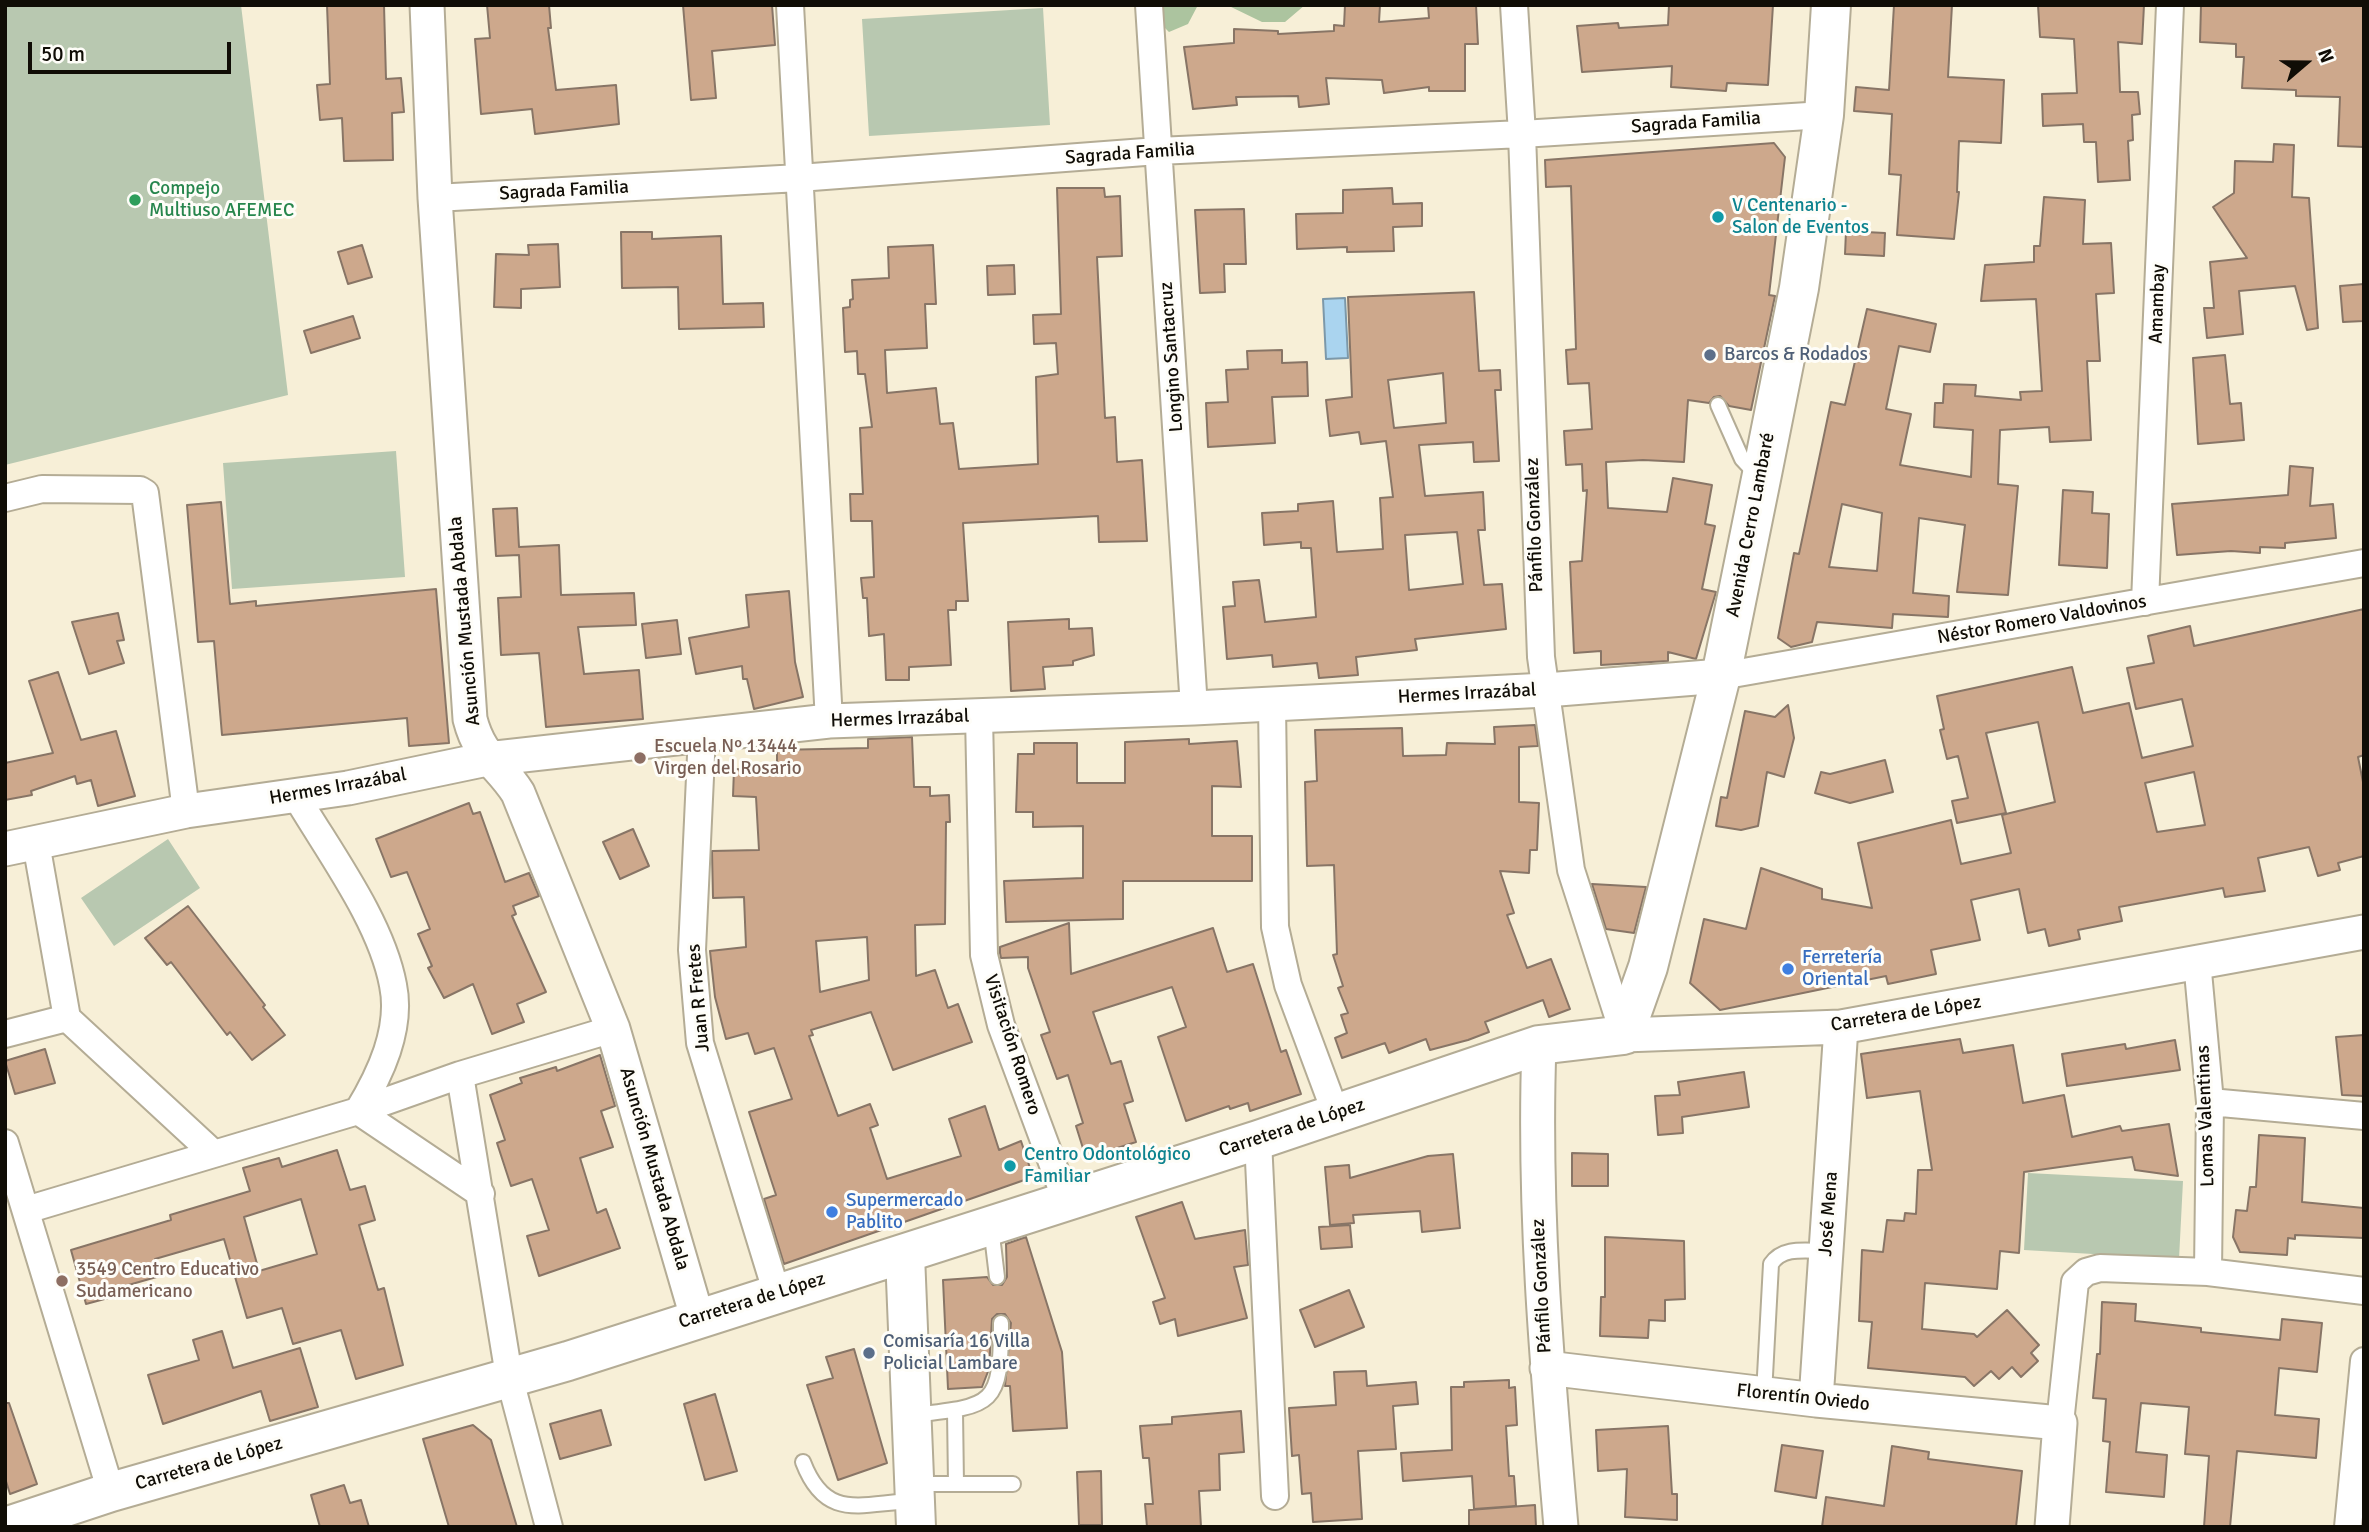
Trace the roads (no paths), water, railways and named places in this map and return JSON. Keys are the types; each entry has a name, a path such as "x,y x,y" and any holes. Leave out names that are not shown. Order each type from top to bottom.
{"main road":[{"name":"Avenida Cerro Lambaré","path":"1624,1035 1648,967 1721,676 1760,479 1824,115 1831,5"},
{"name":"Carretera de López","path":"5,1527 111,1492 568,1361 697,1317 905,1255 1539,1045 1624,1035"},
{"path":"905,1255 915,1504"}],"street":[{"name":"Asunción Mustada Abdala","path":"427,5 435,198 470,719 487,759 510,780 518,793 613,1029 697,1317"},
{"path":"790,5 829,721"},
{"name":"Longino Santacruz","path":"1149,5 1194,708"},
{"name":"Pánfilo González","path":"1514,5 1522,134 1536,566 1546,690 1571,870 1624,1035"},
{"name":"Amambay","path":"2145,602 2170,5"},
{"name":"Sagrada Familia","path":"435,198 799,178 1158,151 1522,134 1824,115"},
{"path":"5,498 42,489 141,490 145,493 186,811"},
{"name":"Néstor Romero Valdovinos","path":"1721,676 2364,563"},
{"name":"Hermes Irrazábal","path":"20,846 186,811 348,788 487,759 829,721 1194,708 1546,690 1721,676"},
{"path":"1272,704 1275,927 1288,985 1336,1114"},
{"name":"Visitación Romero","path":"979,716 984,955 1001,1025 1066,1200"},
{"name":"Juan R Fretes","path":"702,734 692,950 700,1043 776,1293"},
{"path":"296,796 367,916 383,951 394,987 391,1040 379,1078 358,1111"},
{"path":"20,846 67,1017 213,1153"},
{"name":"Carretera de López","path":"1624,1035 1841,1027 2364,932"},
{"name":"Lomas Valentinas","path":"2197,961 2210,1101 2208,1272"},
{"path":"5,1034 67,1017"},
{"name":"José Mena","path":"1816,1400 1841,1027"},
{"path":"26,1210 358,1111 460,1074 613,1029"},
{"name":"Pánfilo González","path":"1539,1045 1535,1148 1547,1368 1561,1527"},
{"path":"460,1074 509,1376 549,1527"},
{"path":"2210,1101 2364,1116"},
{"path":"358,1111 481,1194"},
{"path":"1258,1140 1275,1496"},
{"path":"5,1143 111,1492"},
{"path":"2052,1527 2075,1282 2086,1272 2100,1268 2208,1272 2364,1291"},
{"path":"2348,1527 2364,1361"},
{"name":"Florentín Oviedo","path":"1547,1368 1816,1400 2060,1423"}],"lane":[{"path":"1718,405 1742,459 1760,479"},
{"path":"991,1225 998,1277"},
{"path":"1764,1394 1770,1265 1777,1255 1791,1251 1826,1251"},
{"path":"911,1415 980,1404 996,1388 1001,1367 1001,1323"},
{"path":"954,1410 956,1484"},
{"path":"803,1462 810,1482 821,1496 837,1503 856,1506 915,1504 956,1484 1013,1484"}],"water":[{"path":"1345,298 1348,358 1326,359 1323,299"}],"place":[{"name":"Compejo Multiuso AFEMEC","path":"135,200"},
{"name":"V Centenario - Salon de Eventos","path":"1718,217"},
{"name":"Barcos & Rodados","path":"1710,355"},
{"name":"Escuela Nº 13444 Virgen del Rosario","path":"640,758"},
{"name":"Ferretería Oriental","path":"1788,969"},
{"name":"Centro Odontológico Familiar","path":"1010,1166"},
{"name":"Supermercado Pablito","path":"832,1212"},
{"name":"3549 Centro Educativo Sudamericano","path":"62,1281"},
{"name":"Comisaría 16 Villa Policial Lambare","path":"869,1353"}]}
